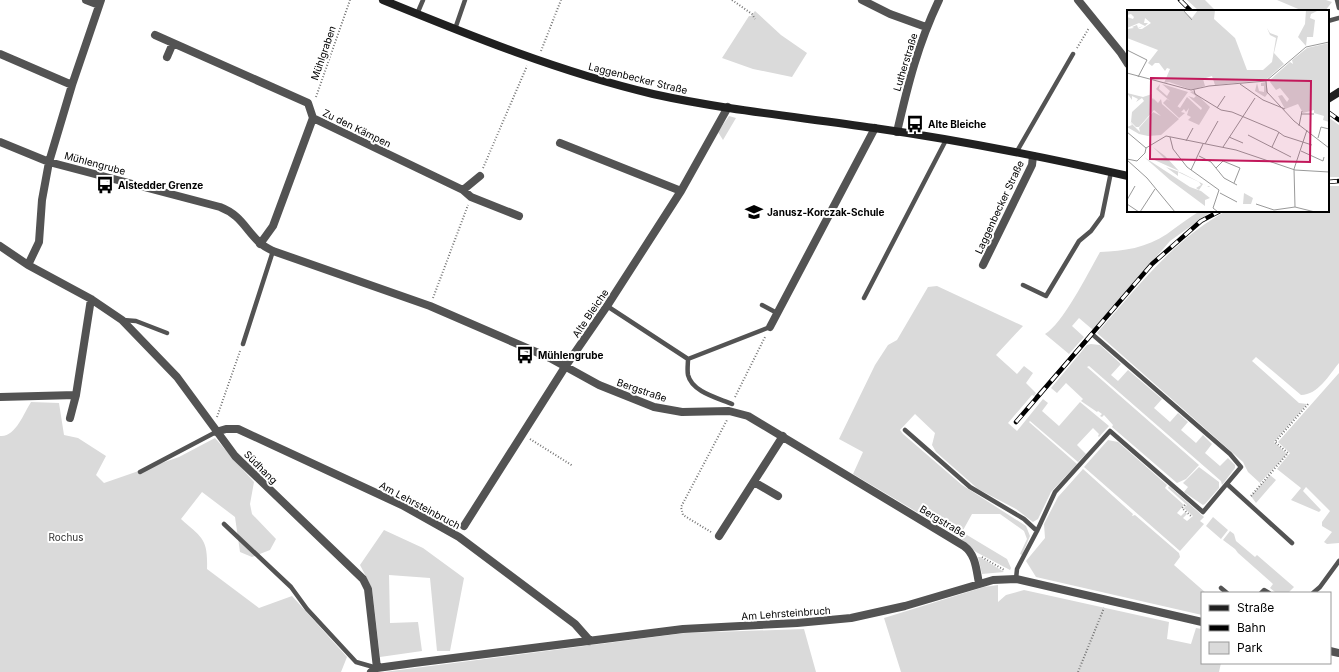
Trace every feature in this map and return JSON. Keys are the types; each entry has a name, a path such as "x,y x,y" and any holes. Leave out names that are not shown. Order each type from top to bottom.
{"street":[{"path":"28,265 40,242 42,200 49,162 72,84 100,2 86,0"},
{"name":"Laggenbecker Straße","path":"383,0 454,29 534,58 620,86 728,107 875,128 946,140 1127,176"},
{"path":"862,0 890,14 926,27"},
{"name":"Lutherstraße","path":"897,132 911,72 926,27 940,0"},
{"path":"1078,0 1127,63"},
{"name":"Zu den Kämpen","path":"155,35 308,103 312,114 463,190 471,197 519,216"},
{"path":"167,57 173,43"},
{"path":"0,54 72,84"},
{"path":"1329,99 1339,92"},
{"name":"Alte Bleiche","path":"464,526 565,367 608,306 681,191 728,107"},
{"path":"260,244 273,226 312,114"},
{"path":"770,327 875,128"},
{"path":"0,142 49,162"},
{"path":"560,143 681,191"},
{"name":"Laggenbecker Straße","path":"982,265 1032,165 1033,156"},
{"name":"Mühlengrube","path":"49,162 220,207 230,211 240,219 260,244 273,251 430,306 544,355 565,367"},
{"path":"463,190 480,176"},
{"name":"Südhang","path":"0,246 28,265 91,299 122,320 177,377 215,430 236,456 363,579 368,589 374,670"},
{"path":"70,418 76,395 91,299"},
{"name":"Bergstraße","path":"565,367 599,385 658,408 682,412 730,408 748,416 971,551 979,583"},
{"path":"0,397 76,395"},
{"name":"Am Lehrsteinbruch","path":"215,430 238,430 402,505 459,537 575,624 590,641"},
{"path":"719,536 783,436"},
{"path":"754,482 778,496"},
{"path":"979,583 1003,578 1016,579 1201,622"},
{"name":"Am Lehrsteinbruch","path":"374,670 683,629 797,623 851,618 905,606 979,583"}],"lane":[{"path":"418,14 423,0"},
{"path":"454,29 465,0"},
{"path":"1337,0 1339,8"},
{"path":"1329,21 1339,18"},
{"path":"1016,153 1073,54"},
{"path":"864,298 946,140"},
{"path":"1024,284 1046,296 1078,241 1091,232 1102,216 1111,172"},
{"path":"242,344 273,251"},
{"path":"762,305 778,313"},
{"path":"608,306 688,359"},
{"path":"122,320 136,322 167,333"},
{"path":"688,359 770,327"},
{"path":"1016,579 1017,569 1056,492 1110,431 1203,512 1241,467 1230,454 1092,334 1037,397"},
{"path":"688,359 688,375 691,382 699,389 730,408"},
{"path":"140,472 215,430"},
{"path":"905,430 970,487 1024,519 1037,531"},
{"path":"1227,484 1292,543"},
{"path":"224,524 291,586 307,609 356,662 374,670"},
{"path":"1314,592 1320,587 1339,560"},
{"path":"1221,588 1226,592"}],"path":[{"name":"Mühlgraben","path":"312,114 350,0"},
{"path":"480,176 526,66 543,48 561,0"},
{"path":"732,0 752,14 755,19"},
{"path":"1073,54 1094,20"},
{"path":"430,306 471,197"},
{"path":"719,536 682,515 681,507 726,425 730,408 770,327"},
{"path":"215,430 242,344"},
{"path":"1246,501 1288,454 1275,442 1310,403"},
{"path":"523,433 574,466"},
{"path":"971,551 1008,572 1016,579"},
{"path":"1078,672 1104,607"}],"green space":[{"path":"1187,0 1205,0 1215,10 1198,10"},
{"path":"1277,0 1326,0 1332,2 1326,10 1301,10"},
{"path":"755,11 781,35 807,53 792,77 753,69 722,58 749,16 751,16"},
{"path":"729,116 736,118 723,140 718,132"},
{"path":"1329,118 1339,125 1339,177 1329,177"},
{"path":"1329,186 1339,186 1339,363 1323,384 1313,392 1301,395 1256,357 1252,361 1299,403 1307,404 1274,442 1287,454 1260,483 1248,472 1243,462 1097,333 1156,266 1189,236 1224,212 1329,212"},
{"path":"1198,212 1211,212 1170,241 1093,330 1079,318 1072,326 1084,337 1069,354 1045,334 1060,320 1083,284 1100,252 1126,250 1151,243 1167,234"},
{"path":"937,286 1023,326 996,355 1017,374 1024,366 1033,373 1026,383 1036,393 1034,396 1032,395 1008,423 1017,431 1043,399 1048,403 1042,411 1059,426 1080,402 1109,426 1099,437 1099,434 1093,428 1077,445 1086,454 1078,462 1030,421 1029,422 1077,464 1051,492 1038,519 1033,522 1016,509 978,489 936,452 932,445 935,433 915,414 900,430 962,485 1026,526 1030,536 1022,555 1020,554 1027,539 1024,531 1000,514 972,514 962,532 1007,559 1011,568 1010,570 976,552 959,537 853,474 863,452 839,439 875,365 888,345 897,340 928,287"},
{"path":"1087,345 1100,345 1121,364 1111,375 1118,381 1128,370 1162,399 1154,408 1170,422 1178,413 1188,422 1181,430 1196,443 1203,435 1212,444 1205,453 1220,466 1228,458 1235,465 1235,468 1222,485 1221,481 1089,366 1087,367 1199,465 1186,479 1177,483 1112,427 1113,425 1104,415 1102,417 1100,416 1102,414 1081,401 1083,399 1066,383 1057,393 1051,388"},
{"path":"1339,373 1339,543 1327,544 1324,542 1332,532 1322,526 1322,522 1330,511 1306,487 1303,491 1321,510 1319,512 1291,500 1301,488 1277,469 1290,453 1278,442"},
{"name":"Rochus","path":"31,402 59,403 64,435 78,438 106,456 96,475 104,483 179,457 215,438 254,482 250,504 252,514 276,539 270,550 252,557 240,552 235,517 202,492 181,519 199,535 205,545 207,569 259,608 292,596 347,657 341,672 0,672 0,436 5,436 15,429"},
{"path":"1108,440 1118,442 1167,485 1165,488 1184,505 1177,513 1181,516 1185,512 1187,514 1183,518 1187,521 1193,516 1184,508 1187,505 1168,488 1169,486 1204,517 1200,521 1204,524 1180,551 1084,467"},
{"path":"1199,467 1219,482 1219,488 1203,505 1184,492 1188,487 1183,483"},
{"path":"1083,469 1133,514 1132,516 1135,515 1179,553 1180,557 1174,565 1205,592 1201,592 1201,615 1036,577 1026,561 1045,538 1044,524 1058,497"},
{"path":"1270,475 1276,480 1256,503 1251,496"},
{"path":"1213,517 1228,530 1221,539 1206,526"},
{"path":"384,530 423,548 464,578 450,651 437,651 430,578 389,575 390,623 418,622 422,651 380,657 372,588 360,565"},
{"path":"1230,531 1234,534 1236,541 1255,557 1257,555 1294,587 1289,592 1275,592 1270,588 1273,584 1223,540"},
{"path":"978,557 980,557 1004,572 982,574"},
{"path":"998,585 998,602 1006,595 1024,590 1169,622 1167,639 1191,644 1196,628 1201,629 1201,664 1221,664 1219,672 901,672 884,618 984,587"},
{"path":"804,629 816,672 384,672 685,633"}],"railway":[{"path":"1180,0 1190,10"},
{"path":"1329,113 1339,120"},
{"path":"1329,182 1339,181"},
{"path":"1016,422 1152,264 1201,221 1218,212"}],"place":[{"name":"Alte Bleiche","path":"915,124"},
{"name":"Alstedder Grenze","path":"105,185"},
{"name":"Janusz-Korczak-Schule","path":"754,212"},
{"name":"Mühlengrube","path":"525,355"}]}
